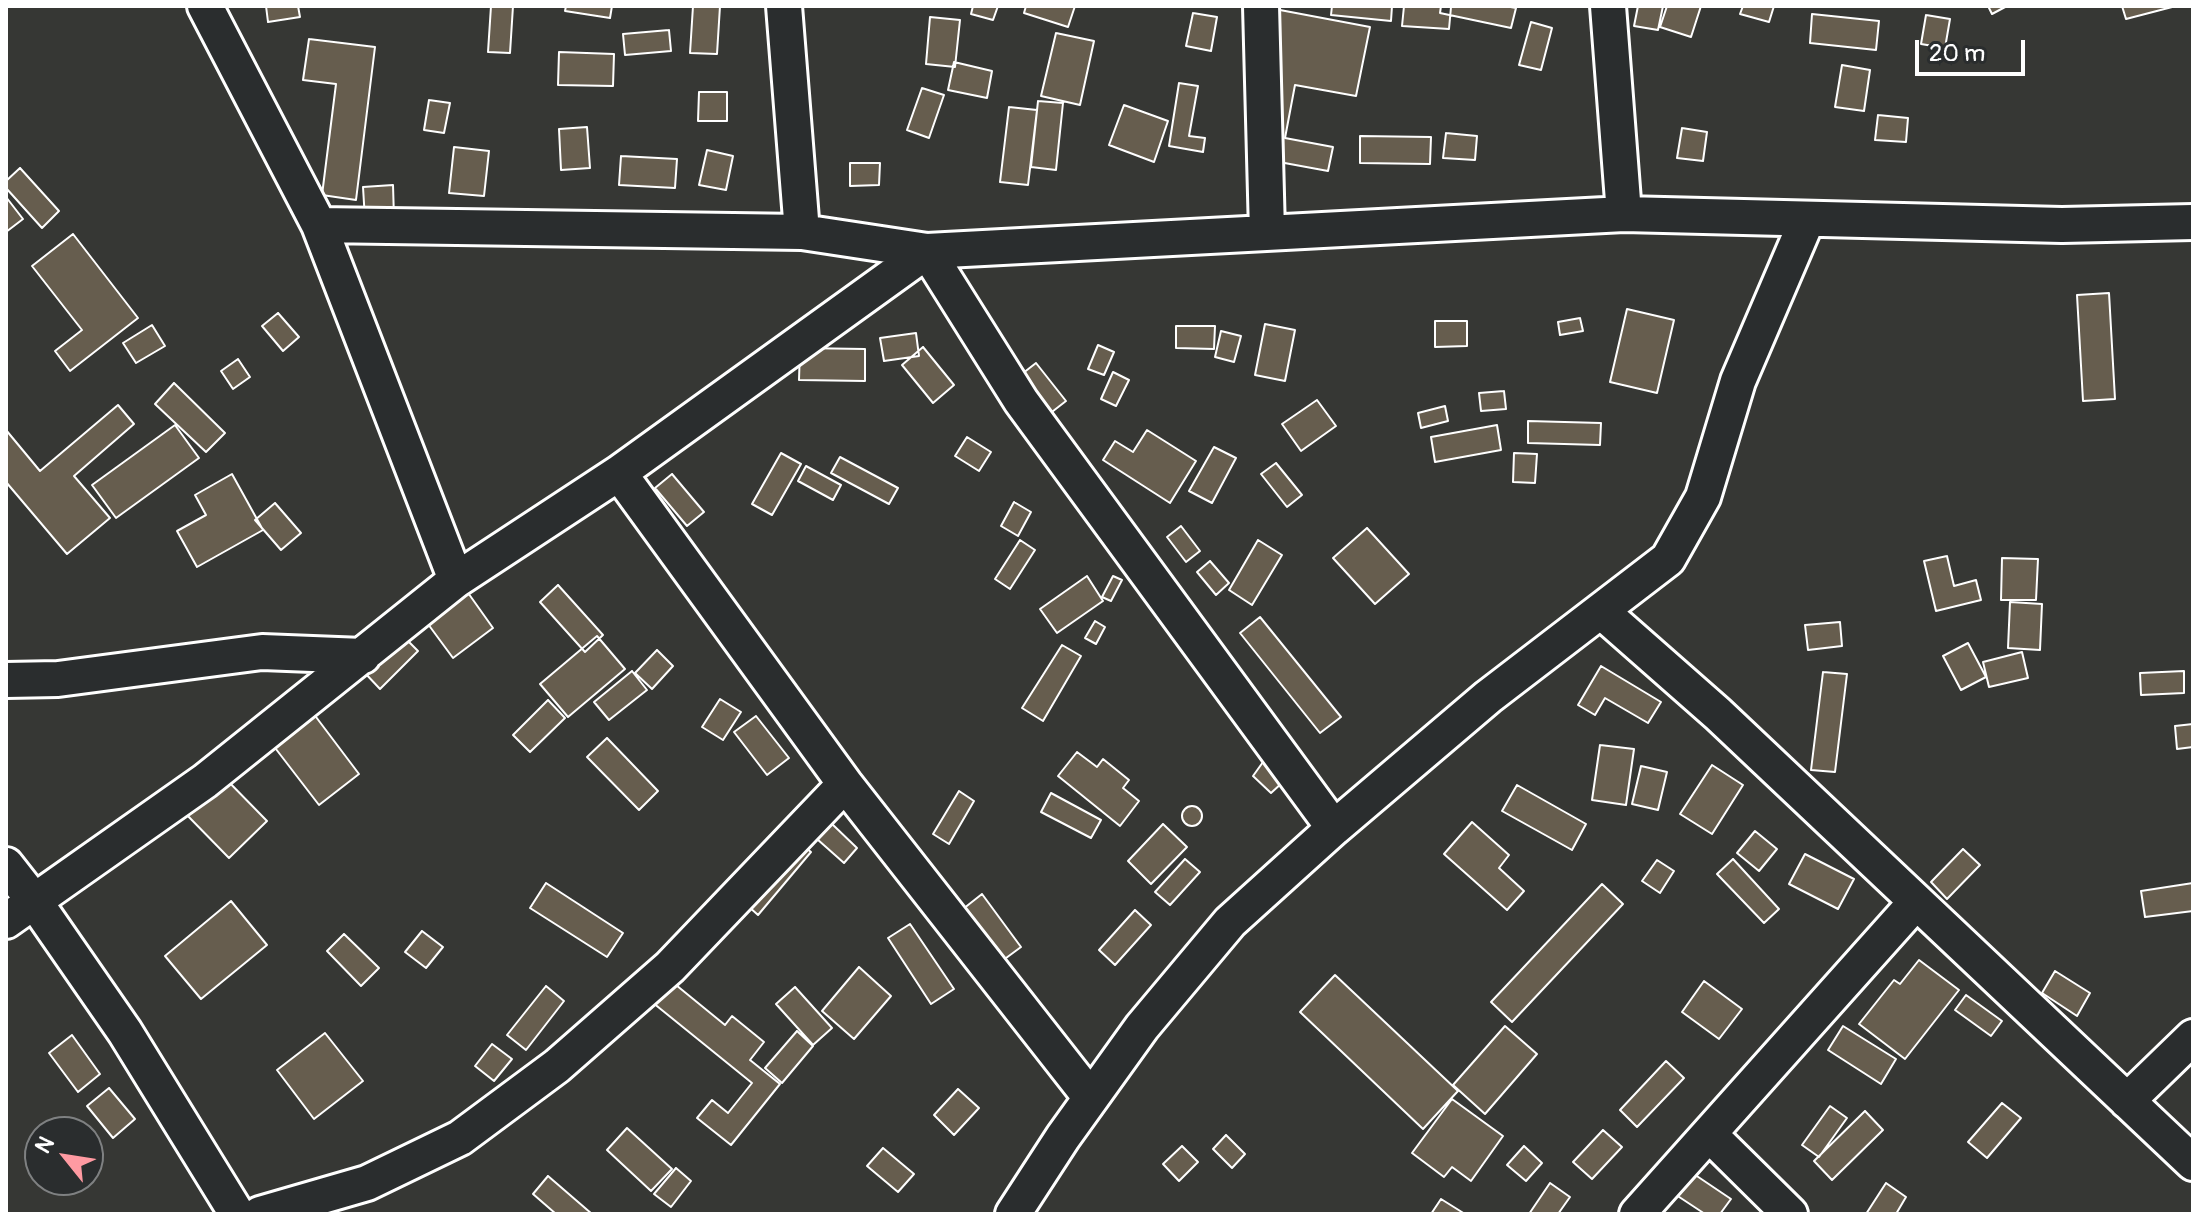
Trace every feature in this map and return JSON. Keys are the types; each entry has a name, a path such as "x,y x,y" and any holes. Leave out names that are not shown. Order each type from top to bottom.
{"street":[{"path":"205,6 319,225 456,580"},
{"path":"784,6 802,232"},
{"path":"1261,6 1267,232"},
{"path":"1608,6 1624,214"},
{"path":"319,225 802,232 927,251 1624,214 2062,225 2193,222"},
{"path":"1013,1214 1142,1027 1230,922 1334,828 1488,697 1668,559 1703,497 1738,381 1807,220"},
{"path":"6,921 205,781 456,580 619,473 927,251"},
{"path":"927,251 1021,401 1334,828"},
{"path":"619,473 845,784 1091,1098"},
{"path":"1601,611 1718,714 2193,1163"},
{"path":"6,680 58,679 262,652 363,656"},
{"path":"260,1214 367,1183 460,1138 557,1066 670,967 845,784"},
{"path":"6,865 125,1032 237,1214"},
{"path":"1637,1214 1916,902"},
{"path":"2127,1101 2193,1037"},
{"path":"1709,1134 1790,1214"},
{"path":"351,1214 367,1183"}],"building":[{"path":"266,6 298,6 300,17 268,22"},
{"path":"491,6 513,6 510,53 488,52"},
{"path":"566,6 612,6 610,18 565,11"},
{"path":"693,6 720,6 717,54 690,53"},
{"path":"973,6 998,6 993,20 971,14"},
{"path":"1026,6 1075,6 1068,27 1024,13"},
{"path":"1332,6 1392,6 1391,21 1331,15"},
{"path":"1404,6 1451,7 1449,29 1402,26"},
{"path":"1441,6 1516,8 1511,28 1440,13"},
{"path":"1638,6 1663,6 1658,30 1634,26"},
{"path":"1667,6 1701,6 1691,37 1660,27"},
{"path":"1743,6 1774,6 1769,22 1740,14"},
{"path":"1988,6 2007,6 1992,14"},
{"path":"2122,6 2176,6 2126,19"},
{"path":"1280,10 1370,27 1356,96 1295,85 1285,138 1333,147 1328,171 1252,157"},
{"path":"1193,13 1217,17 1211,51 1186,46"},
{"path":"1812,14 1879,21 1876,50 1810,43"},
{"path":"1926,15 1950,19 1945,48 1921,44"},
{"path":"930,17 960,20 955,67 926,64"},
{"path":"1531,22 1552,28 1541,70 1519,65"},
{"path":"669,30 671,51 625,55 623,34"},
{"path":"1056,33 1094,41 1080,105 1041,96"},
{"path":"309,39 375,47 356,200 322,195 336,84 303,80"},
{"path":"559,52 614,54 613,86 558,85"},
{"path":"954,62 992,71 987,98 948,90"},
{"path":"1842,65 1870,70 1864,111 1835,107"},
{"path":"1179,83 1198,86 1189,136 1205,138 1203,152 1169,146"},
{"path":"922,88 944,95 929,138 907,130"},
{"path":"699,92 727,92 727,121 698,121"},
{"path":"429,100 450,103 444,133 424,130"},
{"path":"1038,101 1063,103 1056,170 1031,167"},
{"path":"1124,105 1168,121 1154,162 1109,145"},
{"path":"1009,107 1037,110 1028,185 1000,182"},
{"path":"1878,115 1908,118 1906,142 1875,140"},
{"path":"587,127 590,168 561,170 559,129"},
{"path":"1682,128 1707,132 1703,161 1677,158"},
{"path":"1446,133 1477,136 1475,160 1443,158"},
{"path":"1360,136 1431,137 1430,164 1360,163"},
{"path":"454,147 489,151 484,196 449,193"},
{"path":"707,150 733,156 726,190 699,185"},
{"path":"621,156 677,159 675,188 619,185"},
{"path":"850,163 880,163 879,185 850,186"},
{"path":"20,168 59,211 42,228 6,188 6,181"},
{"path":"393,185 394,218 365,220 363,187"},
{"path":"6,197 23,219 6,232"},
{"path":"73,234 138,318 70,371 55,351 82,330 32,266"},
{"path":"2109,293 2115,399 2083,401 2077,295"},
{"path":"1627,309 1674,320 1657,393 1610,382"},
{"path":"278,313 299,337 283,351 262,326"},
{"path":"1580,318 1583,331 1560,335 1558,322"},
{"path":"1435,321 1467,321 1467,346 1435,347"},
{"path":"1265,324 1295,330 1285,381 1255,375"},
{"path":"152,325 165,346 136,363 123,343"},
{"path":"1176,326 1215,326 1214,349 1176,348"},
{"path":"1221,331 1241,336 1234,362 1215,357"},
{"path":"916,333 919,356 884,361 880,338"},
{"path":"1098,345 1114,352 1104,375 1088,369"},
{"path":"923,347 954,385 933,403 902,365"},
{"path":"800,348 865,349 865,381 799,380"},
{"path":"238,359 250,377 233,389 221,371"},
{"path":"1036,363 1066,401 1048,415 1018,377"},
{"path":"1113,372 1129,380 1116,406 1101,399"},
{"path":"174,383 225,433 206,452 155,404"},
{"path":"1504,391 1506,409 1481,411 1479,393"},
{"path":"1317,400 1336,426 1301,451 1282,424"},
{"path":"118,405 134,424 74,476 110,518 67,554 6,482 6,430 40,471"},
{"path":"1445,406 1448,421 1421,428 1418,413"},
{"path":"1528,421 1601,423 1600,445 1528,443"},
{"path":"175,425 199,458 116,518 92,485"},
{"path":"1497,425 1501,450 1435,462 1431,437"},
{"path":"1147,430 1196,461 1170,503 1103,460 1115,441 1133,452"},
{"path":"967,437 991,452 979,471 955,456"},
{"path":"1214,447 1236,458 1212,503 1189,491"},
{"path":"781,453 801,464 772,515 752,504"},
{"path":"1514,453 1537,454 1535,483 1513,482"},
{"path":"840,457 898,488 889,504 831,473"},
{"path":"1276,463 1302,495 1287,507 1261,474"},
{"path":"806,466 841,485 833,500 798,481"},
{"path":"232,474 263,530 197,567 177,531 206,515 195,495"},
{"path":"672,474 704,512 687,526 655,488"},
{"path":"1014,502 1031,512 1018,536 1001,526"},
{"path":"275,503 301,533 281,550 255,520"},
{"path":"1181,526 1200,551 1186,562 1167,537"},
{"path":"1367,528 1409,574 1375,604 1333,558"},
{"path":"1020,540 1035,550 1010,589 995,579"},
{"path":"1258,540 1282,555 1252,605 1229,590"},
{"path":"1947,556 1954,586 1976,580 1981,600 1936,611 1924,561"},
{"path":"2002,558 2038,559 2036,600 2001,600"},
{"path":"1210,561 1229,583 1216,595 1197,572"},
{"path":"1087,576 1103,601 1057,633 1040,609"},
{"path":"1113,576 1122,580 1111,601 1102,597"},
{"path":"558,585 603,635 585,652 540,602"},
{"path":"466,590 493,628 453,658 425,620"},
{"path":"2010,602 2042,604 2040,650 2008,648"},
{"path":"1260,617 1341,717 1320,733 1240,633"},
{"path":"1095,621 1105,627 1096,644 1085,638"},
{"path":"1840,622 1842,646 1808,650 1805,625"},
{"path":"402,635 418,651 380,689 364,672"},
{"path":"597,636 625,669 568,717 540,684"},
{"path":"1968,643 1986,677 1961,690 1943,656"},
{"path":"1062,645 1081,656 1043,721 1022,708"},
{"path":"657,650 673,666 652,689 635,673"},
{"path":"2022,652 2028,678 1989,687 1983,662"},
{"path":"1601,666 1661,702 1648,723 1605,698 1595,715 1578,705"},
{"path":"632,671 647,690 609,720 594,702"},
{"path":"2184,671 2184,693 2141,695 2140,673"},
{"path":"1823,672 1847,674 1835,772 1811,770"},
{"path":"720,699 741,712 723,740 702,727"},
{"path":"548,700 565,718 530,752 513,735"},
{"path":"310,709 359,774 319,805 269,740"},
{"path":"756,716 789,758 767,775 734,732"},
{"path":"2193,724 2193,747 2177,749 2175,726"},
{"path":"607,738 658,791 639,810 587,757"},
{"path":"1600,745 1634,749 1626,805 1592,800"},
{"path":"1077,752 1097,767 1103,759 1129,780 1123,788 1139,801 1120,826 1058,776"},
{"path":"1263,762 1283,782 1271,793 1253,776"},
{"path":"1712,765 1743,785 1712,834 1680,814"},
{"path":"1641,766 1667,772 1658,810 1632,804"},
{"path":"221,774 267,821 229,858 183,811"},
{"path":"1517,785 1586,824 1572,850 1502,811"},
{"path":"959,791 974,801 949,844 933,834"},
{"path":"1051,793 1101,820 1091,838 1041,812"},
{"path":"1192,806 1199,809 1202,816 1199,823 1192,826 1185,823 1182,816 1185,809"},
{"path":"1472,822 1509,855 1499,868 1524,891 1507,910 1444,854"},
{"path":"831,823 857,848 844,863 817,839"},
{"path":"1163,824 1187,847 1151,884 1128,861"},
{"path":"1755,831 1777,849 1759,871 1737,853"},
{"path":"790,835 811,852 758,915 738,897"},
{"path":"1963,849 1980,865 1947,899 1931,882"},
{"path":"1805,854 1854,879 1838,909 1789,884"},
{"path":"1185,859 1200,872 1170,905 1155,892"},
{"path":"1733,859 1779,909 1764,923 1717,874"},
{"path":"1657,860 1674,871 1660,893 1642,881"},
{"path":"546,883 623,933 607,957 530,908"},
{"path":"2193,883 2193,911 2145,917 2141,891"},
{"path":"1602,884 1623,904 1512,1022 1491,1002"},
{"path":"982,894 1021,947 1002,961 963,909"},
{"path":"231,901 267,945 201,999 165,956"},
{"path":"1135,910 1151,925 1115,965 1099,950"},
{"path":"910,924 954,989 931,1004 888,938"},
{"path":"422,931 443,947 426,968 405,952"},
{"path":"344,934 379,968 361,986 327,951"},
{"path":"1919,960 1959,990 1905,1059 1859,1024 1894,980 1900,984"},
{"path":"859,967 891,996 854,1039 822,1011"},
{"path":"2055,971 2090,993 2077,1016 2042,993"},
{"path":"1335,975 1458,1091 1423,1129 1300,1012"},
{"path":"665,976 725,1025 732,1016 764,1042 750,1060 780,1084 731,1145 697,1118 712,1100 728,1113 752,1083 647,998"},
{"path":"1704,981 1742,1009 1719,1039 1682,1012"},
{"path":"546,986 564,1001 526,1050 507,1035"},
{"path":"795,987 832,1028 813,1045 776,1004"},
{"path":"1966,995 2002,1021 1991,1036 1955,1010"},
{"path":"1505,1026 1537,1054 1485,1114 1453,1085"},
{"path":"1843,1026 1896,1059 1881,1084 1828,1050"},
{"path":"797,1031 813,1046 782,1083 765,1068"},
{"path":"325,1033 363,1081 314,1119 277,1070"},
{"path":"72,1035 100,1074 78,1092 49,1053"},
{"path":"492,1044 512,1059 494,1081 475,1066"},
{"path":"1666,1061 1684,1078 1637,1127 1620,1110"},
{"path":"109,1088 135,1119 113,1138 104,1127 104,1116 95,1116 87,1106"},
{"path":"958,1089 979,1108 954,1135 934,1115"},
{"path":"1452,1099 1503,1136 1471,1181 1452,1167 1444,1177 1412,1153"},
{"path":"2002,1103 2021,1118 1987,1158 1968,1142"},
{"path":"1830,1106 1847,1118 1819,1157 1802,1145"},
{"path":"1865,1111 1883,1130 1832,1180 1814,1161"},
{"path":"627,1128 672,1169 651,1191 607,1150"},
{"path":"1603,1130 1622,1147 1592,1179 1573,1162"},
{"path":"1226,1135 1245,1154 1232,1168 1213,1149"},
{"path":"1182,1146 1198,1162 1179,1181 1163,1164"},
{"path":"1524,1146 1542,1163 1526,1181 1507,1165"},
{"path":"883,1148 914,1174 898,1192 867,1166"},
{"path":"1676,1162 1731,1199 1720,1214 1705,1214 1661,1185"},
{"path":"676,1168 691,1181 671,1207 654,1194"},
{"path":"548,1176 592,1214 556,1214 533,1194"},
{"path":"1550,1183 1570,1197 1558,1214 1529,1214"},
{"path":"1886,1183 1906,1197 1896,1214 1866,1214"},
{"path":"1441,1199 1465,1214 1431,1214"}]}
